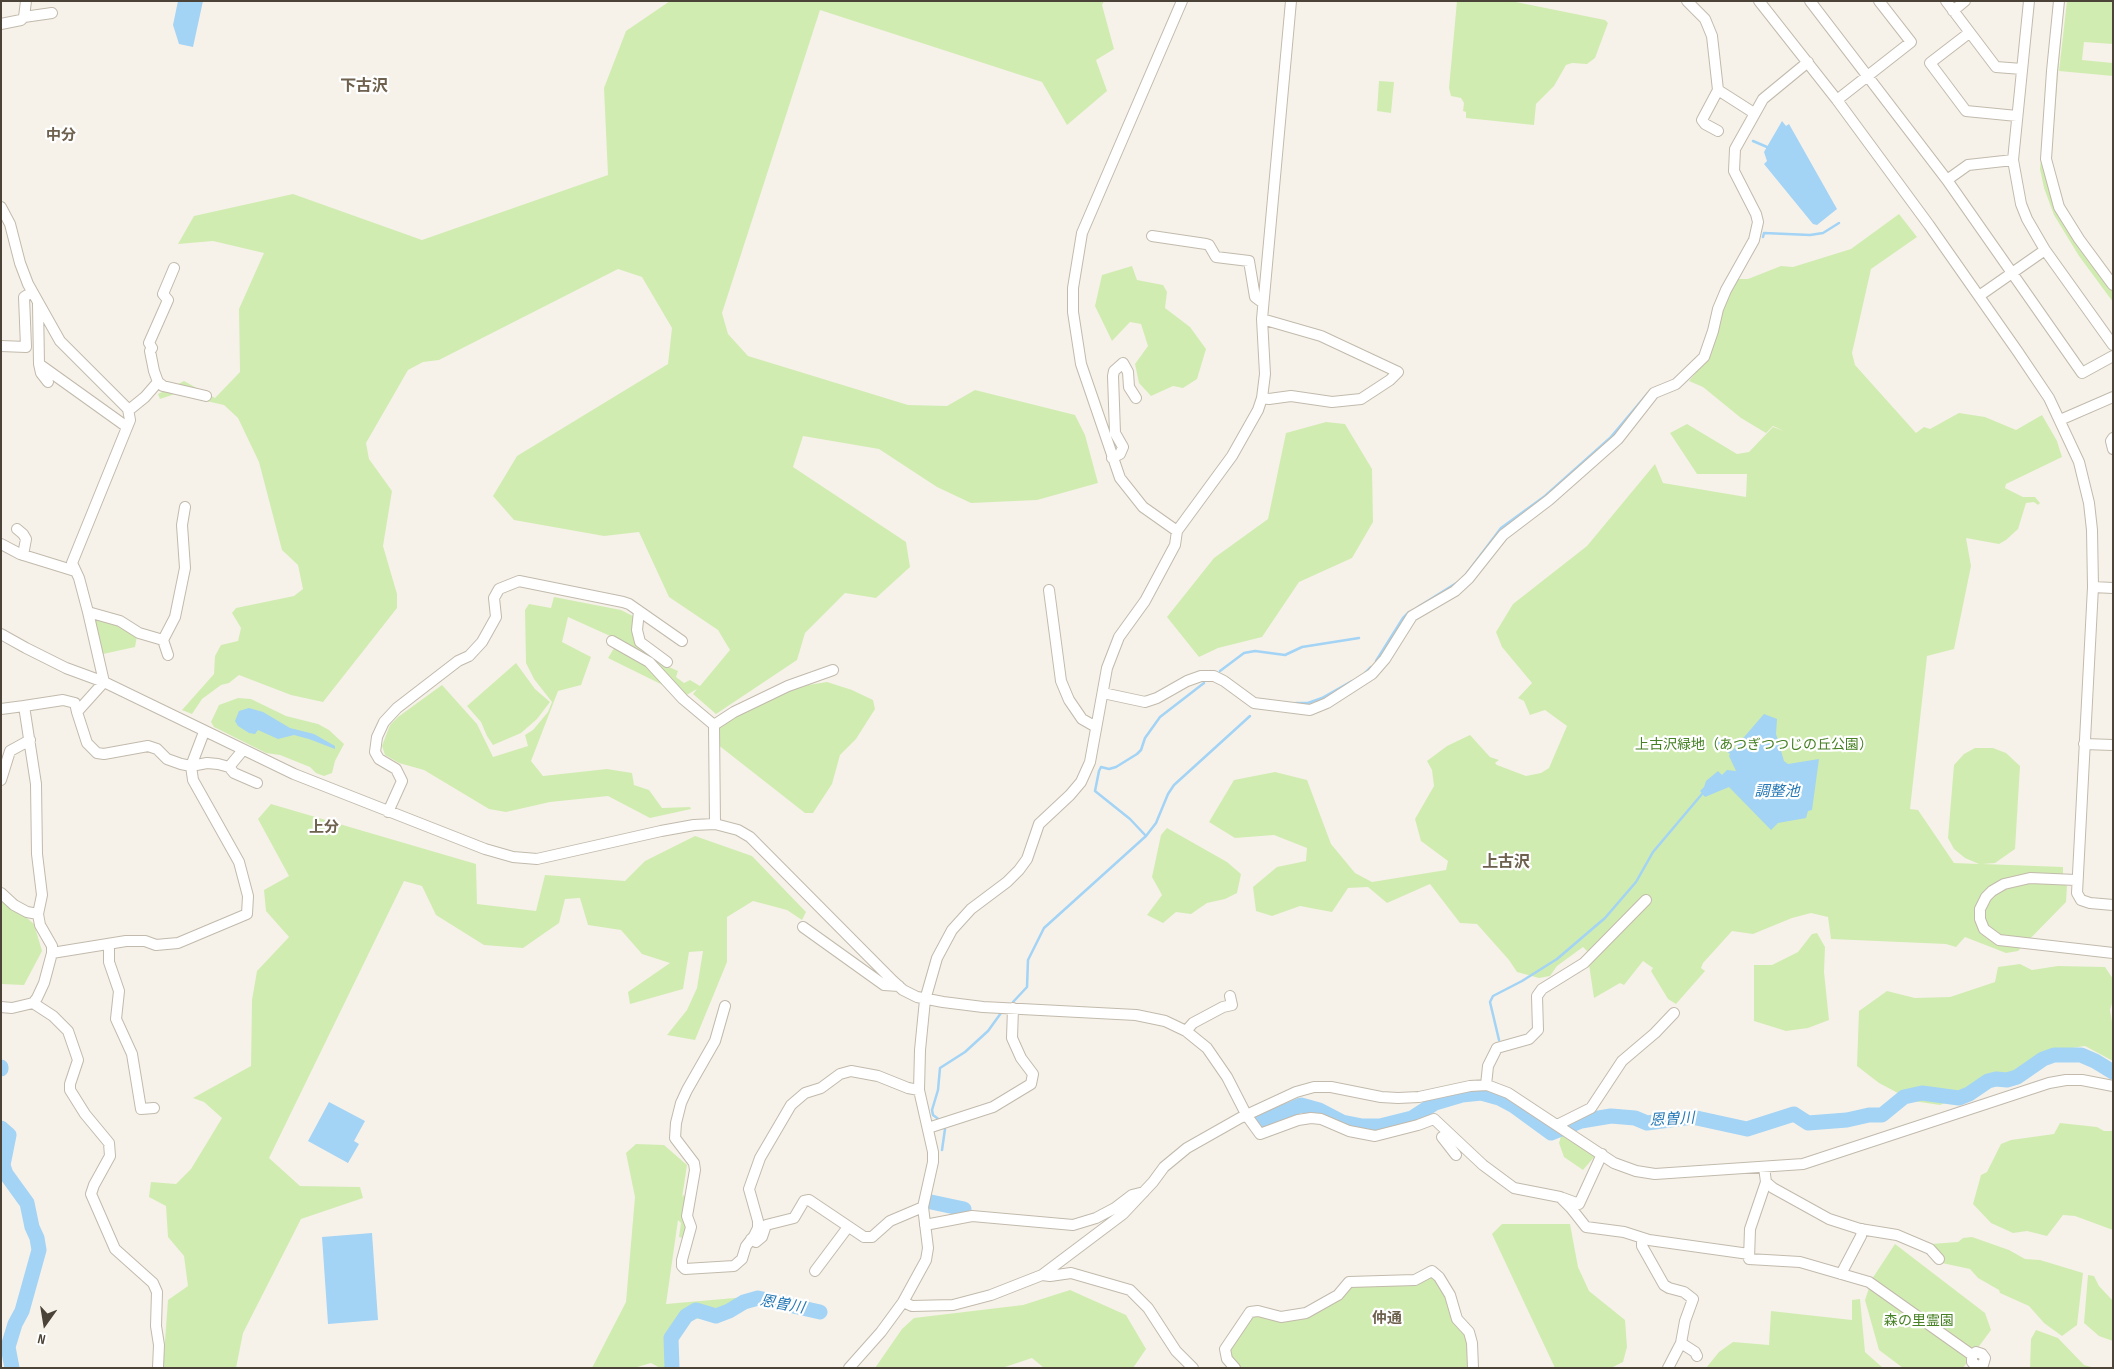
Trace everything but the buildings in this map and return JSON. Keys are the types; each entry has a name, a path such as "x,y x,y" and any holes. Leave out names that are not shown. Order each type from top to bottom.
{"street":[{"path":"24,17 26,1"},
{"path":"1177,530 1135,499 1120,478 1089,390 1076,339 1073,288 1082,233 1182,1"},
{"path":"849,1368 881,1332 903,1302 926,1260 928,1248 923,1207 933,1162 933,1152 919,1090 924,1000 936,958 952,930 971,909 1007,882 1019,870 1027,859 1039,824 1070,795 1080,782 1090,762 1107,668 1119,637 1148,594 1175,545 1177,530 1232,456 1258,410 1262,398 1265,374 1263,303 1290,1"},
{"path":"1687,1 1705,19 1712,36 1718,90 1702,120 1705,124 1718,131"},
{"path":"1759,1 1837,100 1979,296 2049,398 2079,462 2089,503 2093,533 2093,587 2076,893 2081,900 2090,903 2113,904"},
{"path":"1810,1 1947,180 2082,373 2113,356"},
{"path":"1837,100 1911,42 1879,1"},
{"path":"1946,1 1996,67 2022,69"},
{"path":"1953,11 1965,1"},
{"path":"2029,1 2013,160 2017,189 2027,219 2045,250 2113,345"},
{"path":"2059,1 2046,160 2059,207 2079,239 2113,285"},
{"path":"1,24 21,20 24,17 52,12"},
{"path":"1969,33 1930,63 1966,111 2017,116"},
{"path":"1103,693 1145,702 1157,698 1187,681 1201,676 1214,676 1254,703 1310,710 1328,703 1372,674 1385,658 1412,616 1455,591 1469,578 1504,535 1549,500 1618,438 1654,393 1676,384 1704,357 1718,309 1726,290 1754,240 1758,222 1756,214 1734,171 1734,149 1754,113 1768,93 1808,62"},
{"path":"1718,90 1754,113"},
{"path":"1947,180 1968,165 2013,160"},
{"path":"1,207 10,224 20,263 32,292 60,341 129,410 130,420 72,562 88,612 104,682"},
{"path":"1152,236 1206,244 1209,245 1216,257 1249,261 1255,297 1263,303"},
{"path":"1979,296 2045,250"},
{"path":"174,268 163,294 168,300 149,343 152,348 150,351 154,371 158,382 163,386 206,396"},
{"path":"1,346 26,346 24,297 32,292"},
{"path":"38,304 39,364 41,373 48,382"},
{"path":"1262,318 1321,336 1398,372 1390,380 1361,399 1332,402 1291,396 1269,400 1262,398"},
{"path":"1112,458 1120,454 1123,448 1115,433 1112,376 1114,370 1123,363 1128,372 1129,387 1136,398"},
{"path":"39,364 127,427"},
{"path":"129,410 145,397 158,382"},
{"path":"2060,420 2113,397"},
{"path":"2113,438 2111,441 2113,449"},
{"path":"168,655 163,640 175,617 185,568 182,526 185,507"},
{"path":"17,529 26,539 23,555"},
{"path":"1,544 23,555 75,572"},
{"path":"388,812 402,781 396,769 379,758 375,752 377,737 384,722 397,708 458,660 469,656 482,642 496,617 494,598 499,589 519,581 623,602 682,641"},
{"path":"2093,587 2113,588"},
{"path":"1049,590 1061,681 1069,700 1082,719 1096,727"},
{"path":"639,611 637,630 640,642 667,662"},
{"path":"88,612 120,621 139,633 163,640"},
{"path":"1,634 66,668 104,682 294,774 485,849 514,857 537,859 694,825 715,824 738,830 750,837 899,986 924,1000 1013,1008 1136,1014 1165,1021 1186,1031 1207,1048 1228,1077 1247,1116 1260,1134 1298,1120 1310,1118 1320,1119 1349,1131 1375,1136 1418,1126 1434,1119 1483,1165 1514,1188 1579,1204 1602,1154"},
{"path":"612,641 649,662 672,692 714,725"},
{"path":"714,725 734,712 788,686 833,670"},
{"path":"77,712 104,682"},
{"path":"1,709 63,700 75,704 87,743 92,750 98,753 104,754 148,746 157,749 168,759 191,766 206,763 218,764 257,783"},
{"path":"1,1007 12,1008 33,1003 44,983 52,953 52,946 40,925 38,914 42,895 37,854 36,784 24,706"},
{"path":"714,725 715,824"},
{"path":"52,953 126,941 145,941 156,944 178,943 248,914 248,896 240,862 219,829 193,780 191,766 204,732"},
{"path":"1,780 10,751 30,740"},
{"path":"2084,744 2113,745"},
{"path":"229,768 243,750"},
{"path":"2076,880 2030,878 2004,884 1986,897 1980,909 1980,919 1984,929 1998,940 2113,953"},
{"path":"1,893 14,905 27,912 38,914"},
{"path":"1486,1085 1488,1066 1497,1048 1529,1039 1538,1030 1537,996 1542,989 1584,963 1646,900"},
{"path":"803,927 884,985 899,986"},
{"path":"109,944 108,962 119,991 116,1019 132,1054 141,1108 154,1108"},
{"path":"1186,1031 1193,1022 1223,1007 1232,1005 1230,996"},
{"path":"33,1003 53,1016 68,1031 78,1060 70,1084 70,1090 85,1114 109,1143 110,1156 91,1194 115,1248 154,1283 157,1292 158,1368"},
{"path":"928,1128 993,1107 1031,1084 1034,1074 1021,1058 1012,1038 1013,1008"},
{"path":"722,1012 715,1041 681,1102 676,1123 675,1138 694,1163 695,1170 687,1216 691,1227 682,1260 682,1266 685,1269 734,1266 742,1259 746,1246 758,1228 758,1221 749,1189 760,1158 791,1105 805,1093 822,1088 840,1074 851,1071 878,1076 908,1088 919,1090"},
{"path":"1561,1128 1591,1108 1622,1060 1655,1033 1674,1013"},
{"path":"903,1302 912,1306 953,1305 991,1295 1042,1275 1123,1214 1164,1167 1187,1148 1296,1092 1314,1087 1331,1086 1381,1097 1398,1098 1419,1097 1470,1086 1486,1085 1508,1093 1602,1154 1628,1168 1655,1174 1803,1164 2049,1083 2082,1080 2113,1086"},
{"path":"1442,1137 1456,1155"},
{"path":"1764,1168 1766,1182 1750,1229 1750,1259 1790,1260 1869,1282 1972,1355"},
{"path":"1766,1182 1772,1188 1829,1218 1862,1229 1902,1236 1930,1250 1939,1259"},
{"path":"925,1225 972,1216 1073,1225 1096,1218 1115,1208 1132,1195 1144,1192"},
{"path":"1560,1198 1571,1208 1586,1227 1624,1232 1642,1238 1749,1254"},
{"path":"751,1240 756,1242 762,1237 766,1225 794,1218 804,1201 809,1200 864,1237 872,1237 890,1220 923,1207"},
{"path":"814,1271 848,1227"},
{"path":"1841,1274 1861,1236 1862,1229"},
{"path":"1642,1238 1642,1246 1664,1285 1684,1292 1693,1299 1685,1321 1682,1343 1668,1368"},
{"path":"1235,1368 1227,1359 1225,1349 1250,1312 1258,1311 1281,1317 1306,1313 1338,1295 1349,1282 1415,1280 1433,1268 1450,1295 1457,1319 1469,1332 1472,1343 1473,1368"},
{"path":"1042,1275 1050,1276 1071,1273 1130,1290 1148,1308 1176,1351 1193,1368"},
{"path":"1682,1343 1695,1352 1697,1356"}],"green space":[{"path":"670,1 1104,1 1102,5 1114,49 1096,60 1107,91 1067,125 1042,82 820,10 722,313 728,334 748,356 908,405 947,406 975,390 1075,415 1085,435 1098,483 1037,500 971,503 937,487 879,449 803,436 793,467 906,542 910,567 876,598 845,593 805,633 797,660 716,714 693,694 697,689 685,696 608,658 619,640 568,617 562,642 591,657 581,685 558,691 531,761 543,776 607,769 632,773 634,785 649,790 662,808 690,807 691,809 650,818 608,796 550,802 506,812 489,809 424,770 399,763 385,755 382,746 390,725 442,685 477,724 493,757 528,746 525,735 533,730 548,712 552,702 534,679 526,663 525,610 529,604 551,608 554,597 621,610 635,617 639,643 669,667 678,671 676,677 684,683 690,680 700,686 730,650 718,630 669,597 639,532 604,536 514,520 493,496 517,456 668,364 672,328 642,277 618,269 439,360 423,362 408,370 366,443 369,459 392,491 383,546 397,594 397,608 323,702 291,695 239,675 202,699 192,714 182,710 214,674 215,656 221,645 238,641 241,628 232,613 236,608 294,596 303,589 298,565 282,550 259,462 238,418 224,405 175,394 160,399 158,394 184,381 215,398 240,372 239,309 264,253 213,241 178,244 194,216 293,194 422,240 608,175 604,88 626,31"},
{"path":"1457,1 1511,1 1605,20 1608,23 1595,58 1587,64 1572,63 1566,65 1554,86 1536,104 1534,125 1466,118 1466,112 1463,111 1464,103 1461,98 1451,96 1449,88"},
{"path":"2054,1 2064,1 2051,160 2060,204 2113,280 2113,302 2079,256 2054,215 2044,188 2040,169"},
{"path":"2067,1 2113,1 2113,44 2084,42 2082,60 2113,63 2113,76 2059,71"},
{"path":"1379,81 1394,82 1391,113 1377,111"},
{"name":"上古沢緑地（あつぎつつじの丘公園）","path":"1899,214 1917,237 1871,269 1852,353 1855,365 1916,433 1924,427 1930,429 1959,413 1985,417 2016,430 2042,415 2057,441 2062,457 2006,484 2005,488 2023,497 2035,497 2040,503 2038,505 2034,502 2026,503 2018,529 2006,540 1999,544 1966,538 1971,566 1954,649 1927,656 1910,809 1918,810 1954,863 1979,864 1965,858 1954,849 1948,838 1954,765 1964,754 1975,748 1993,748 2006,753 2020,766 2015,849 1995,863 1983,864 2063,867 2063,883 2067,886 2066,902 2018,951 2006,953 1965,937 1956,947 1946,944 1831,939 1828,917 1811,913 1792,918 1753,934 1732,931 1703,963 1701,968 1705,971 1676,1004 1668,999 1651,971 1653,968 1643,961 1624,985 1620,983 1594,998 1587,951 1583,947 1557,966 1550,976 1539,978 1517,972 1509,960 1477,924 1460,923 1430,884 1387,903 1368,887 1348,888 1332,912 1300,906 1272,916 1256,911 1253,887 1277,867 1306,861 1307,848 1274,835 1235,838 1209,822 1234,780 1275,772 1307,780 1331,844 1355,873 1372,882 1446,870 1448,861 1421,841 1415,819 1434,786 1432,770 1427,761 1447,746 1470,735 1490,757 1499,760 1495,763 1497,765 1526,776 1541,773 1549,768 1567,726 1545,710 1530,715 1524,701 1518,698 1532,683 1502,647 1496,632 1513,604 1587,546 1655,464 1663,483 1746,497 1747,474 1697,474 1670,433 1687,424 1737,454 1749,452 1773,427 1784,431 1773,426 1766,433 1741,418 1703,387 1689,381 1698,370 1721,310 1737,279 1748,279 1781,266 1793,267 1851,249"},
{"path":"1132,266 1137,280 1163,285 1167,292 1165,308 1190,327 1206,349 1197,379 1183,388 1173,386 1151,396 1139,383 1135,364 1148,346 1141,324 1130,322 1112,341 1095,306 1102,275"},
{"path":"1326,422 1345,424 1372,469 1373,522 1352,558 1299,582 1262,637 1218,648 1199,657 1167,617 1214,558 1268,519 1286,433"},
{"path":"96,616 119,624 137,636 135,647 103,654 93,619"},
{"path":"516,663 535,689 550,702 537,719 521,733 493,745 481,722 467,706"},
{"path":"827,682 852,690 873,700 875,709 856,739 840,755 832,784 813,813 805,813 717,744 718,730 726,720 786,692 808,685"},
{"path":"238,698 251,699 286,716 318,724 329,730 344,744 335,761 332,773 324,776 316,773 310,767 280,755 266,753 214,727 211,722 219,705"},
{"path":"271,804 476,864 477,904 536,911 545,875 625,881 645,861 695,836 752,856 806,912 802,920 787,910 753,901 727,917 727,962 695,1040 667,1035 687,1010 697,988 703,951 689,952 683,989 630,1004 628,992 670,963 642,954 621,930 588,925 580,898 565,899 559,923 523,948 484,945 436,915 422,886 404,881 269,1158 300,1186 360,1187 363,1198 301,1219 243,1333 236,1368 163,1368 168,1300 188,1286 184,1256 168,1237 166,1206 149,1197 151,1182 176,1184 191,1169 222,1118 204,1102 193,1098 251,1066 252,1000 257,971 289,937 266,911 264,890 289,876 258,819"},
{"path":"1167,828 1227,862 1241,874 1237,893 1225,899 1207,903 1191,914 1176,912 1163,923 1147,915 1162,895 1152,877 1161,835"},
{"path":"1,896 34,924 42,951 24,985 1,984"},
{"path":"1817,933 1825,947 1824,972 1829,1020 1808,1028 1786,1031 1754,1021 1754,965 1772,965 1798,952 1812,934"},
{"path":"2020,964 2032,970 2058,966 2105,967 2113,979 2113,1000 2110,1010 2113,1028 2113,1061 2085,1046 2046,1052 2024,1069 1940,1105 1913,1101 1879,1083 1857,1066 1859,1011 1887,991 1915,998 1950,997 1995,982 1998,967"},
{"path":"2060,1123 2097,1127 2104,1131 2113,1131 2113,1230 2075,1216 2063,1215 2047,1236 2027,1231 2013,1233 1991,1223 1973,1204 1981,1175 1987,1172 2001,1144 2011,1140 2054,1134"},
{"path":"1562,1133 1595,1156 1583,1170 1564,1157 1559,1143"},
{"path":"636,1144 664,1145 687,1165 682,1198 683,1195 688,1198 689,1227 686,1239 679,1237 681,1223 678,1220 666,1304 746,1297 750,1304 678,1324 670,1346 669,1368 660,1368 651,1363 634,1368 592,1368 626,1302 635,1197 626,1153"},
{"path":"1502,1224 1570,1224 1578,1267 1589,1291 1625,1320 1627,1347 1623,1362 1611,1368 1555,1368 1492,1234"},
{"path":"1972,1237 2009,1250 2025,1259 2040,1260 2083,1273 2077,1325 2062,1336 2044,1323 2029,1306 2000,1293 1999,1290 1978,1278 1970,1269 1942,1263 1930,1248 1931,1244 1958,1242 1963,1238"},
{"name":"森の里霊園","path":"1895,1244 1985,1313 1991,1330 1963,1368 1903,1368 1879,1350 1865,1300 1872,1279"},
{"path":"1434,1275 1466,1333 1470,1368 1239,1368 1230,1359 1229,1347 1251,1313 1284,1320 1348,1287"},
{"path":"2088,1275 2094,1276 2099,1286 2113,1301 2113,1341 2099,1336 2084,1323"},
{"path":"1070,1290 1126,1315 1146,1349 1133,1368 1044,1368 1032,1358 1002,1368 875,1368 902,1329 914,1318 1023,1305"},
{"path":"1860,1299 1865,1352 1883,1368 1706,1368 1719,1352 1733,1342 1769,1345 1771,1311 1852,1320 1852,1300"},
{"path":"2036,1330 2058,1338 2084,1365 2095,1368 2030,1368 2031,1339"}],"water":[{"path":"178,1 203,1 193,47 179,44 173,25"},
{"path":"1782,121 1786,126 1789,124 1837,209 1817,225 1813,224 1764,164 1767,161 1764,152"},
{"path":"249,708 263,712 290,728 314,734 335,746 335,749 294,735 278,739 258,730 255,734 249,733 238,726 235,721 239,711"},
{"name":"調整池","path":"1764,714 1777,719 1776,734 1784,761 1788,764 1819,759 1812,810 1808,811 1806,818 1778,823 1771,830 1729,787 1705,797 1700,791 1706,781 1718,771 1722,775 1727,770 1736,771 1729,756 1730,754 1713,740 1714,738 1732,751"},
{"path":"329,1102 365,1121 354,1141 359,1144 348,1163 308,1141"},
{"path":"372,1233 378,1320 328,1324 322,1237"}],"waterway":[{"path":"1753,141 1767,147"},
{"path":"1763,237 1764,233 1810,235 1823,233 1839,223"},
{"path":"1464,577 1501,528 1545,496 1610,438 1648,393"},
{"path":"1418,607 1458,582"},
{"path":"1376,661 1403,618 1409,612"},
{"path":"1220,671 1244,653 1255,651 1285,655 1302,647 1359,638"},
{"path":"1365,673 1371,667"},
{"path":"1296,703 1308,703 1322,698 1352,681"},
{"path":"1146,836 1130,819 1095,791 1099,771 1101,767 1109,769 1116,767 1137,754 1141,750 1145,738 1160,717 1204,683"},
{"path":"1013,1002 1027,987 1028,960 1044,928 1146,836 1156,823 1168,794 1174,785 1250,716"},
{"path":"1499,1040 1490,1002 1493,996 1522,981 1557,959 1605,918 1636,882 1653,852 1702,794"},
{"path":"941,1121 933,1115 932,1110 938,1090 940,1068 965,1052 988,1031 1001,1013"},
{"name":"恩曽川","path":"1260,1122 1301,1105 1319,1110 1342,1122 1362,1126 1380,1126 1412,1118 1435,1103 1462,1095 1481,1093 1499,1098 1514,1106 1551,1133 1581,1121 1611,1116 1635,1118 1647,1123 1692,1117 1747,1129 1794,1114 1808,1123 1882,1115 1904,1097 1922,1093 1959,1098 1969,1094 1988,1081 1996,1079 2007,1080 2017,1077 2043,1059 2054,1055 2081,1055 2113,1072"},
{"path":"942,1150 945,1129 943,1126"},
{"name":"恩曽川","path":"1,1128 9,1135 3,1165 6,1174 27,1203 39,1250 22,1311 15,1324 8,1347 12,1368"},
{"name":"恩曽川","path":"931,1202 964,1209"},
{"name":"恩曽川","path":"672,1368 671,1338 686,1316 696,1310 716,1316 744,1302 758,1298 820,1312"}],"district":[{"name":"下古沢","path":"364,87"},
{"name":"中分","path":"61,136"},
{"name":"上分","path":"324,828"},
{"name":"上古沢","path":"1506,863"},
{"name":"仲通","path":"1387,1319"}]}
